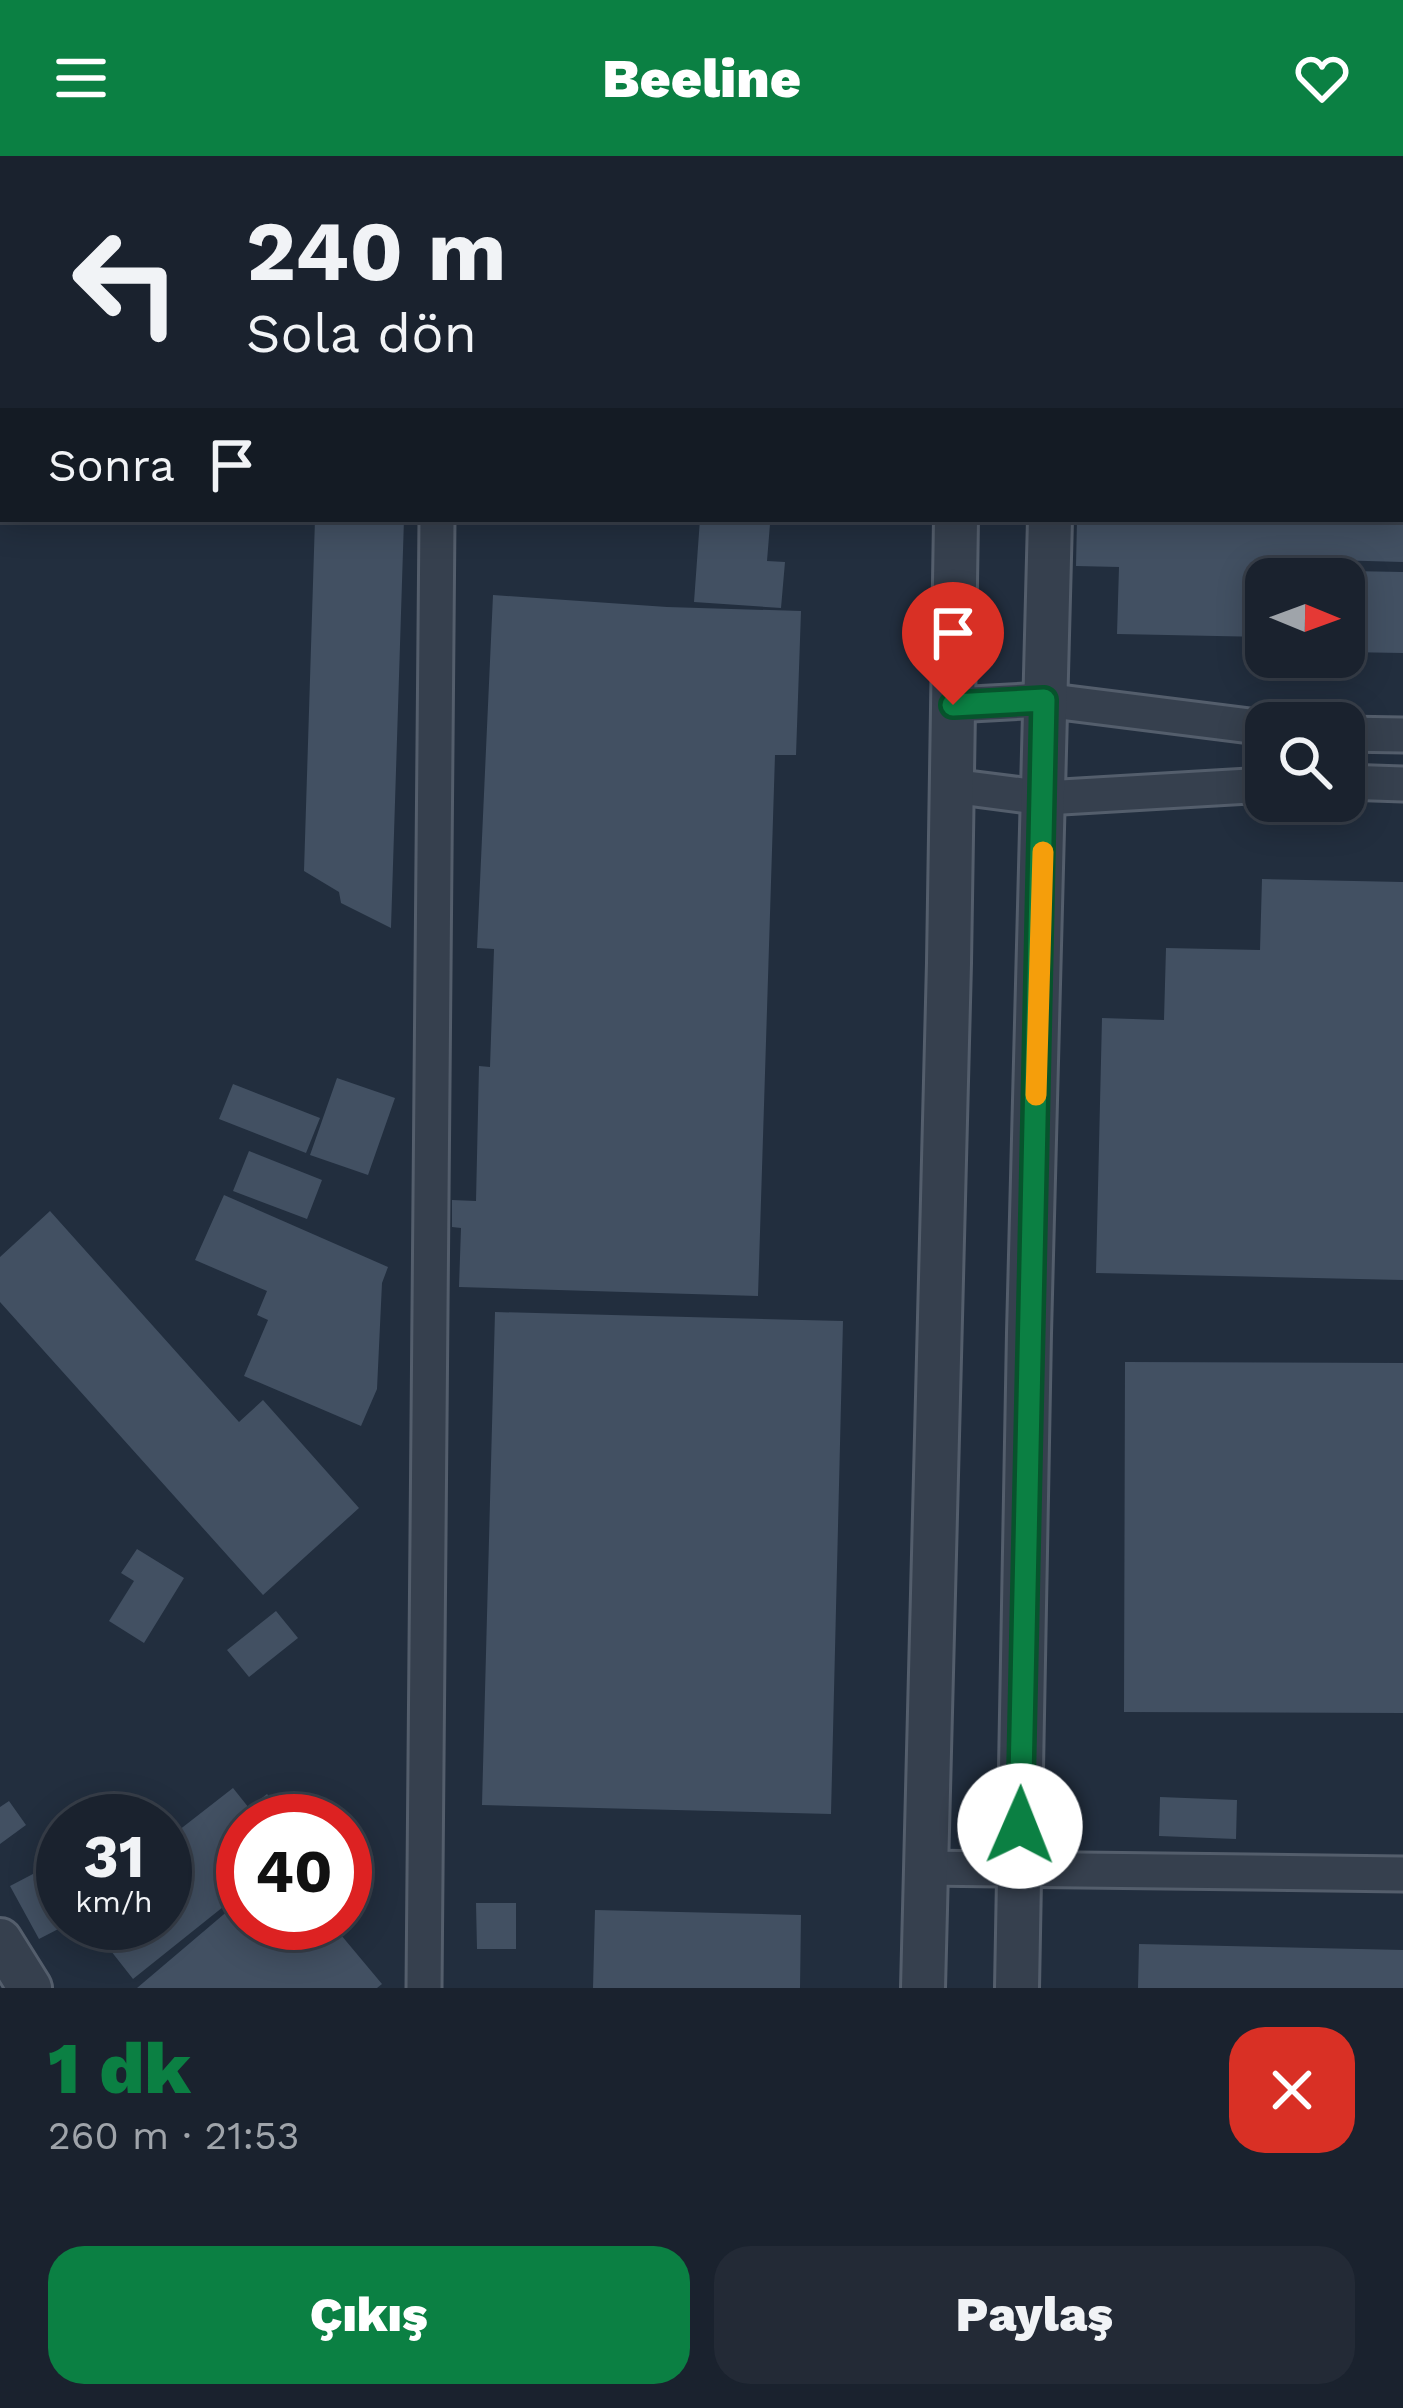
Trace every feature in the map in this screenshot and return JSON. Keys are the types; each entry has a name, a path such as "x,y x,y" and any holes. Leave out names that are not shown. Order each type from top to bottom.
{"street":[{"path":"424,1988 437,522"},
{"path":"923,1988 956,522"},
{"path":"1017,1988 1050,522"},
{"path":"953,705 1044,700 1245,725"},
{"path":"1365,734 1403,735"},
{"path":"1365,783 1403,784"},
{"path":"952,786 1045,798 1245,786"},
{"path":"926,1868 1403,1874"},
{"path":"0,1940 30,1988"}],"building":[{"path":"315,522 404,522 391,928 341,903 339,892 304,871"},
{"path":"700,522 770,524 767,561 785,562 781,608 694,602"},
{"path":"1077,522 1403,522 1403,562 1245,558 1245,637 1117,634 1119,567 1076,566"},
{"path":"1365,571 1403,572 1403,653 1365,652"},
{"path":"493,595 801,611 796,755 775,755 758,1296 459,1287 461,1228 452,1227 452,1200 476,1201 479,1066 490,1067 494,949 477,948"},
{"path":"1262,879 1403,882 1403,1280 1096,1273 1102,1018 1164,1020 1166,948 1260,950"},
{"path":"337,1078 395,1098 368,1175 310,1155"},
{"path":"233,1084 320,1118 306,1153 219,1119"},
{"path":"249,1151 322,1180 307,1219 233,1191"},
{"path":"224,1195 388,1267 382,1283 377,1389 361,1426 244,1376 268,1320 257,1315 267,1291 195,1260"},
{"path":"50,1211 239,1422 263,1400 359,1508 263,1595 0,1302 0,1257"},
{"path":"495,1312 843,1321 831,1814 482,1805"},
{"path":"1125,1362 1403,1363 1403,1713 1124,1712"},
{"path":"137,1549 184,1578 144,1643 109,1621 134,1581 121,1573"},
{"path":"276,1611 298,1638 249,1677 227,1650"},
{"path":"1160,1797 1237,1800 1236,1839 1159,1836"},
{"path":"9,1801 26,1825 0,1844 0,1807"},
{"path":"216,1801 216,1913 192,1932 192,1820"},
{"path":"36,1872 36,1934 10,1886"},
{"path":"476,1903 516,1903 516,1949 477,1949"},
{"path":"595,1910 801,1915 800,1988 593,1988"},
{"path":"216,1921 216,1950 354,1950 382,1984 377,1988 137,1988 182,1950 192,1950 192,1941"},
{"path":"1139,1944 1403,1950 1403,1988 1138,1988"},
{"path":"110,1950 169,1950 133,1979"}],"slow traffic":[{"path":"1036,1095 1043,852"}],"route":[{"path":"953,705 1044,700 1020,1826"}]}
